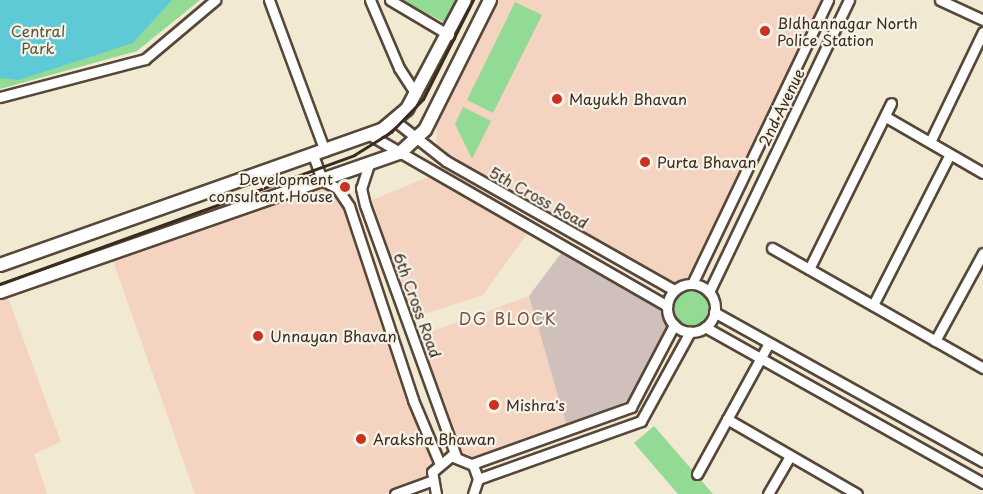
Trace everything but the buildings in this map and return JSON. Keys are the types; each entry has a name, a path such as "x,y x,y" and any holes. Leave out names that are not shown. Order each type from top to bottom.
{"main road":[{"path":"0,265 370,135 395,121 416,94 449,35 465,0"},
{"path":"0,292 400,153 419,139 490,0"}],"street":[{"path":"0,97 129,65 181,29 215,0"},
{"path":"269,0 319,153 322,180 344,195 439,462 431,482 434,494"},
{"path":"370,0 399,68 416,94"},
{"path":"390,0 449,35"},
{"name":"2nd Avenue","path":"692,284 828,0"},
{"name":"2nd Avenue","path":"709,292 849,0"},
{"path":"940,0 983,20"},
{"path":"930,142 983,32"},
{"path":"809,269 891,103"},
{"path":"886,117 983,173"},
{"name":"5th Cross Road","path":"395,121 475,178 674,291"},
{"path":"370,135 667,306 674,325 690,332 705,327 714,312 709,292 692,284 674,291 667,306"},
{"path":"873,305 950,154"},
{"name":"6th Cross Road","path":"369,164 361,188 365,205 456,456"},
{"path":"772,248 983,368"},
{"path":"935,341 983,253"},
{"path":"714,312 983,462"},
{"path":"389,321 405,315"},
{"path":"472,464 631,407 674,325"},
{"path":"705,327 983,483"},
{"path":"478,479 642,420 690,332"},
{"path":"697,474 769,343"},
{"path":"727,419 855,494"},
{"path":"439,462 456,456 472,464 478,479 473,494"},
{"path":"768,494 790,456"},
{"path":"395,494 431,482"}],"shaded area":[{"path":"495,0 823,0 690,279 674,286 450,160 437,147 436,122"},
{"path":"431,176 529,231 483,295 412,318 367,202"},
{"path":"321,187 348,206 434,459 427,479 383,494 195,494 112,258"},
{"path":"562,252 663,309 670,328 631,399 567,427 529,296"},
{"path":"7,295 61,442 34,454 47,494 0,494 0,297"},
{"path":"529,296 567,427 474,460 459,452 419,336"}],"green space":[{"name":"Central Park","path":"0,0 200,0 137,51 0,89"},
{"path":"399,0 461,0 450,25"},
{"path":"515,2 542,15 493,113 467,100"},
{"path":"463,107 491,121 472,159 455,124"},
{"path":"691,290 704,295 709,308 704,321 691,326 678,321 673,308 678,295"},
{"path":"654,426 713,494 678,494 634,443"}],"water":[{"name":"Central Park","path":"0,0 172,0 133,43 19,80 0,78"}],"railway":[{"path":"0,284 354,155 391,132 423,99 473,0"}],"place":[{"name":"BIdhannagar North Police Station","path":"765,31"},
{"name":"Mayukh Bhavan","path":"557,99"},
{"name":"Purta Bhavan","path":"645,162"},
{"name":"Development consultant House","path":"345,187"},
{"name":"Unnayan Bhavan","path":"258,336"},
{"name":"Mishra's","path":"494,405"},
{"name":"Araksha Bhawan","path":"361,439"}],"district":[{"name":"DG BLOCK","path":"508,318"}]}
